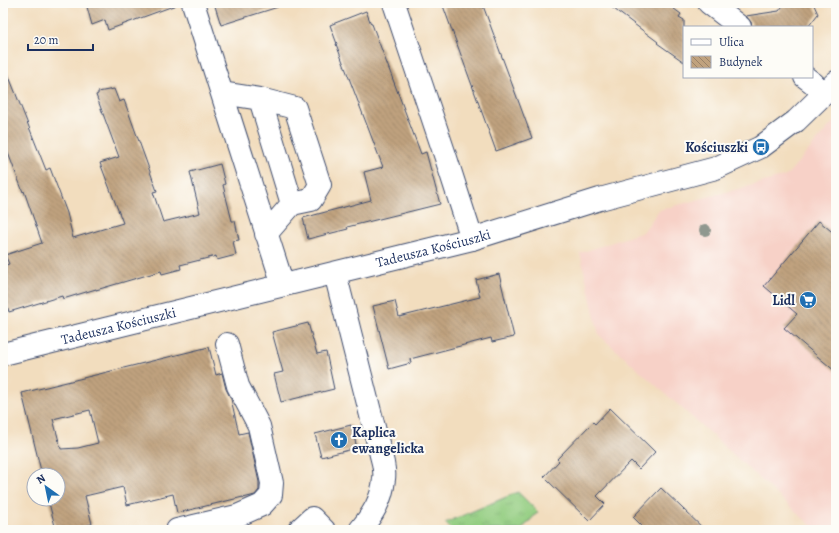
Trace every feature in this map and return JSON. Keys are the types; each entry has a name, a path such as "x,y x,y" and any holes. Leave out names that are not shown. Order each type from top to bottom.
{"main road":[{"path":"193,3 283,285"},
{"path":"394,3 472,239"},
{"path":"709,3 739,26"},
{"path":"806,78 813,83 832,88"},
{"name":"Tadeusza Kościuszki","path":"3,354 472,239 600,200 716,168 761,147 796,122 832,88"},
{"path":"222,93 260,99 295,108 320,185 311,200 292,204 266,234"},
{"path":"260,99 292,204"},
{"path":"334,273 383,463 384,478 380,498 373,513 360,530"},
{"path":"177,530 238,516 262,505 271,495 272,483 259,426 238,386 227,344"},
{"path":"300,530 312,518 324,530"}],"shaded area":[{"path":"836,119 836,530 816,530 599,335 580,253 643,232 659,210 786,176"}],"green space":[{"path":"518,492 538,512 521,530 452,530 445,523"}],"building":[{"path":"98,3 176,3 176,5 108,30 105,20 92,25 87,7"},
{"path":"214,3 278,3 278,7 221,25"},
{"path":"442,3 482,3 532,138 496,151"},
{"path":"606,3 666,3 681,14 679,17 684,20 683,61 657,43 658,42"},
{"path":"785,3 813,3 818,14 809,26 752,26 751,22 746,16 779,11"},
{"path":"366,11 421,154 426,152 440,204 347,227 348,229 308,239 303,218 371,200 364,172 383,167 330,25"},
{"path":"3,64 46,170 50,168 67,213 73,238 123,223 100,163 119,157 96,95 98,92 114,89 119,102 124,100 157,191 153,192 163,222 200,213 190,172 220,164 225,184 223,185 232,221 235,221 239,240 233,241 236,255 217,260 216,256 180,265 181,269 162,274 161,271 63,299 62,296 9,312 3,292 3,266 9,264 5,255 42,243 24,191 23,192 3,140"},
{"name":"Lidl","path":"819,221 836,235 836,372 784,328 797,314 764,286"},
{"path":"499,274 514,337 492,342 491,338 410,359 411,363 389,369 373,306 395,301 399,317 480,297 476,280"},
{"path":"308,323 317,354 326,352 334,389 281,402 274,374 283,372 272,332"},
{"path":"209,347 216,375 222,373 226,389 231,399 239,434 248,432 259,482 259,490 255,495 177,513 173,494 127,505 123,487 85,496 92,524 66,530 56,530 50,507 66,507 66,467 40,467 22,393","holes":["90,410 98,443 78,448 61,449 53,419"]},
{"path":"610,408 655,452 639,469 631,461 597,496 605,504 589,521 544,477 559,461 557,459 593,422 595,424"},
{"name":"Kaplica ewangelicka","path":"351,425 357,448 321,457 315,434"},
{"path":"661,488 705,530 646,530 633,517"}],"place":[{"name":"Kościuszki","path":"761,147"},
{"name":"Lidl","path":"808,300"},
{"name":"Kaplica ewangelicka","path":"339,440"}]}
